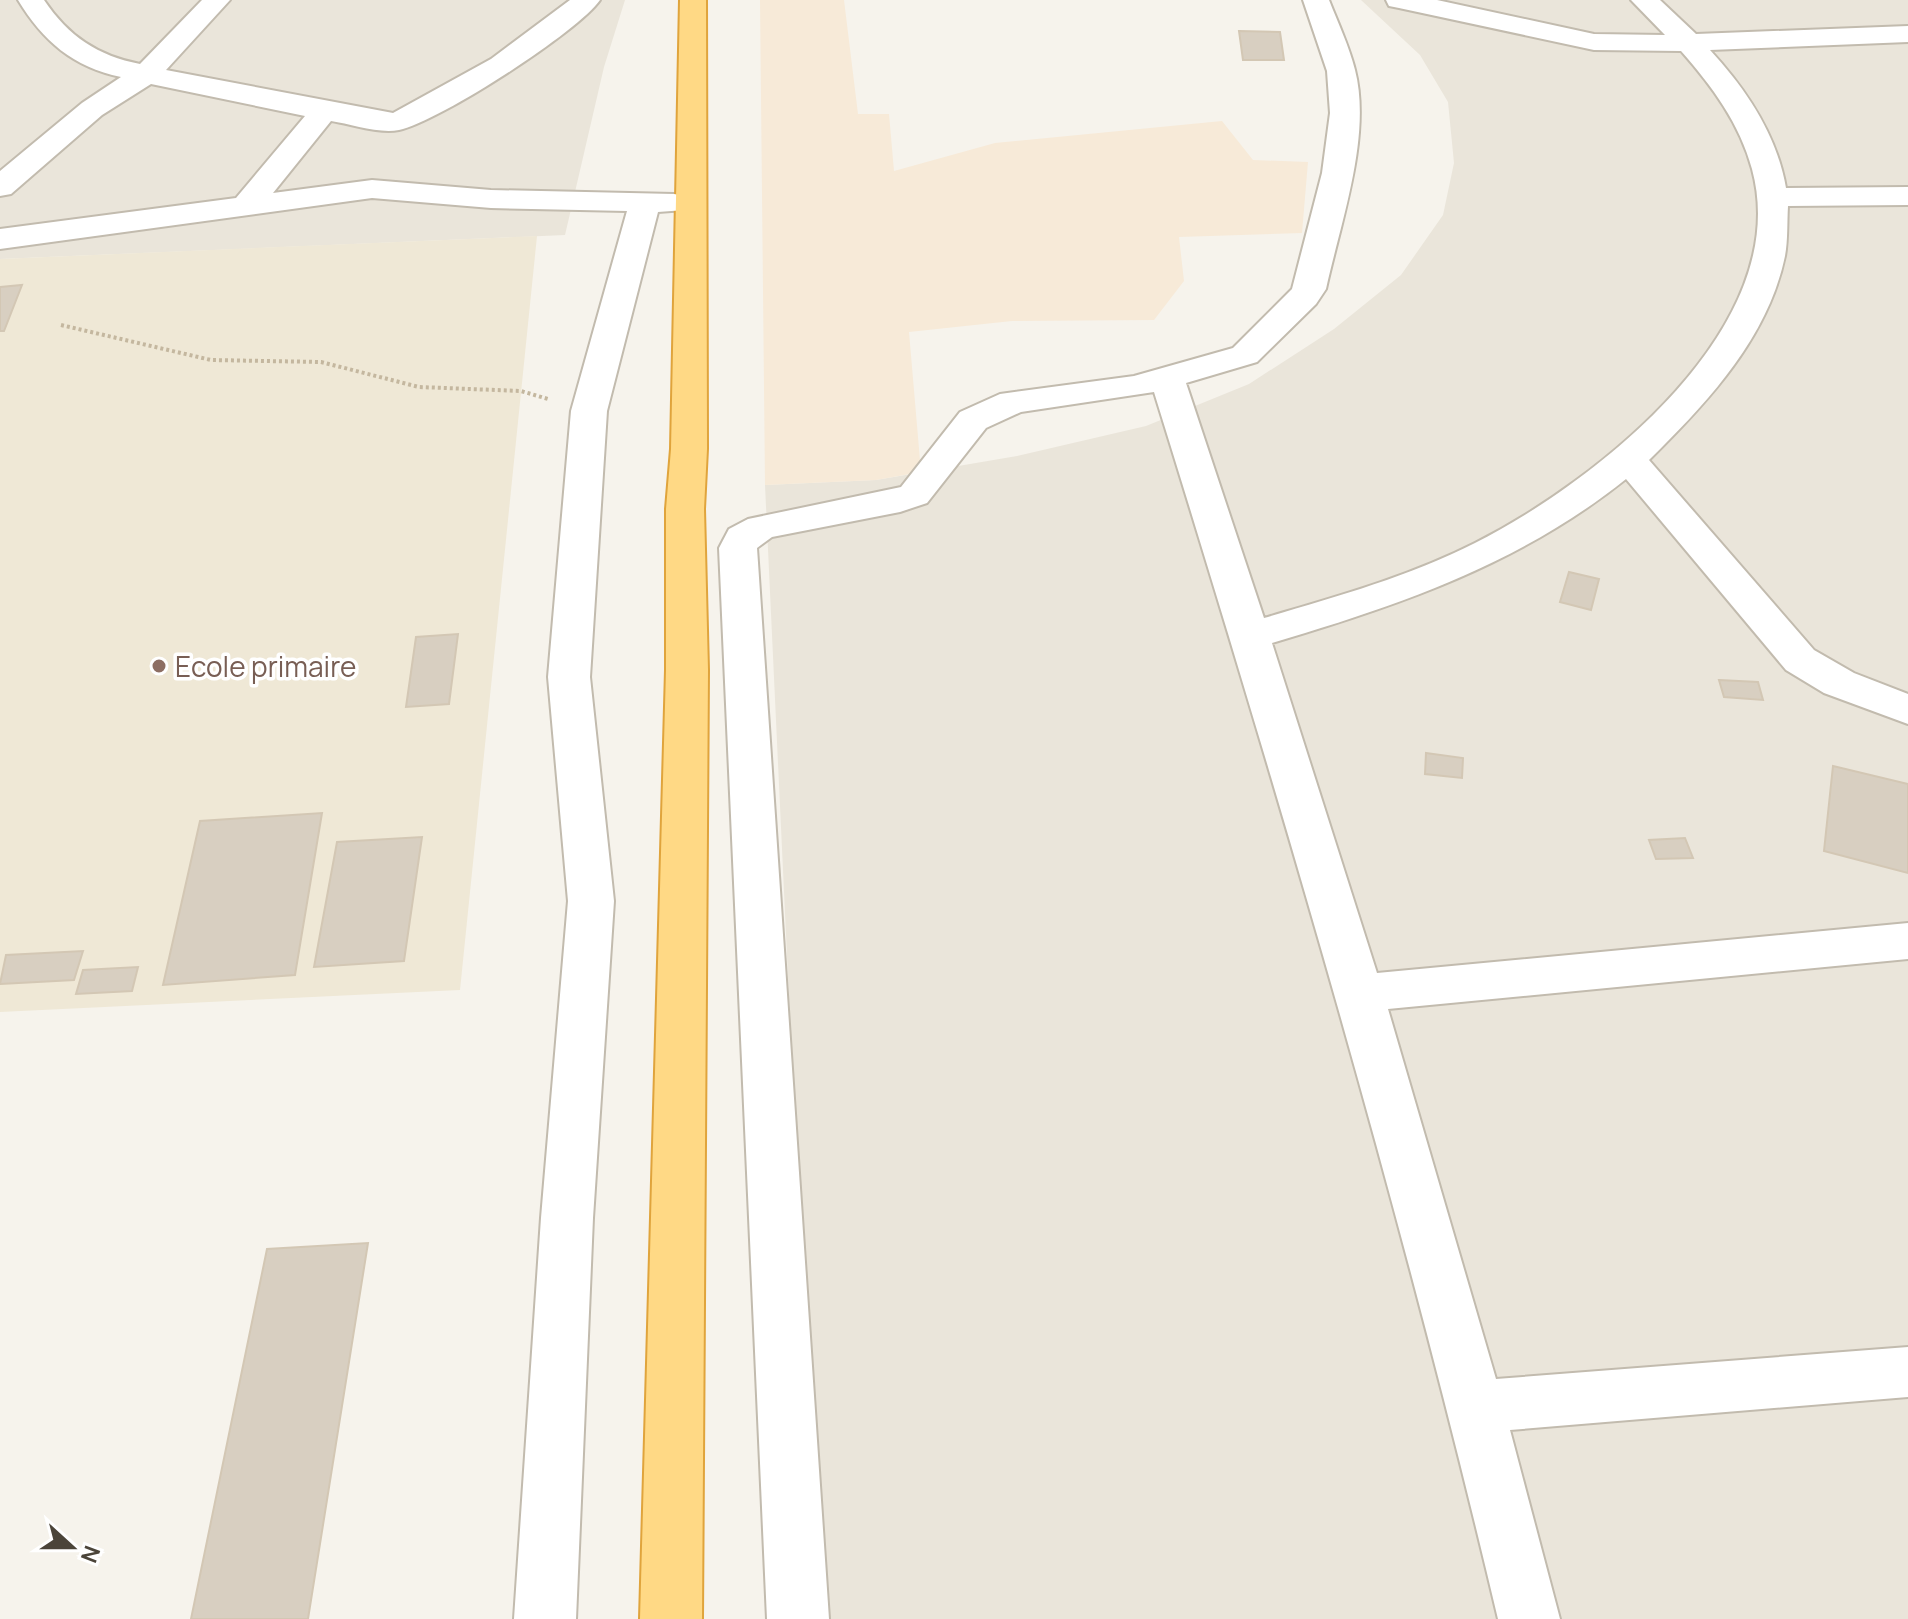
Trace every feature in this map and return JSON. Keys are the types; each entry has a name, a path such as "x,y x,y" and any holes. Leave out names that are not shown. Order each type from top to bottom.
{"highway":[{"path":"671,1619 693,0"}],"street":[{"path":"31,0 44,23 87,58 146,74 324,111 394,122 409,119 501,65 587,0"},
{"path":"0,187 92,109 146,74 217,0"},
{"path":"798,1619 738,548 743,537 761,527 900,501 914,495 973,420 1013,402 1136,386 1245,355 1309,289 1337,173 1345,113 1341,71 1316,0"},
{"path":"1399,0 1594,42 1692,44 1908,34"},
{"path":"1250,636 1368,600 1489,552 1592,491 1666,423 1742,327 1761,284 1767,261 1772,237 1773,197 1750,127 1735,100 1692,44 1644,0"},
{"path":"245,207 324,111"},
{"path":"0,239 393,188 491,199 692,204"},
{"path":"1773,197 1908,196"},
{"path":"545,1619 566,1233 591,901 569,677 589,411 645,201"},
{"path":"1167,378 1360,993 1478,1407 1529,1619"},
{"path":"1628,458 1800,660 1839,683 1908,710"},
{"path":"1360,993 1908,941"},
{"path":"1478,1407 1908,1372"}],"path":[{"path":"61,325 211,360 321,362 419,387 521,391 589,411"}],"shaded area":[{"path":"0,0 625,0 604,67 565,235 0,259"},
{"path":"760,0 844,0 858,114 889,114 894,171 995,143 1222,121 1253,160 1308,162 1302,233 1179,237 1184,281 1154,320 1012,321 909,332 921,472 876,480 765,485"},
{"path":"1361,0 1908,0 1908,1619 818,1619 765,485 876,480 1017,456 1146,426 1249,384 1334,329 1401,275 1443,215 1454,163 1448,102 1420,55"},
{"path":"537,236 460,990 0,1012 0,259"}],"building":[{"path":"1239,31 1280,32 1284,60 1243,60"},
{"path":"22,285 4,331 0,331 0,287"},
{"path":"1569,572 1599,579 1591,610 1560,602"},
{"path":"458,634 449,704 406,707 416,637"},
{"path":"1719,680 1758,682 1763,700 1724,697"},
{"path":"1426,753 1463,758 1462,778 1425,774"},
{"path":"1833,766 1908,784 1908,873 1824,851"},
{"path":"322,813 295,975 163,985 200,821"},
{"path":"422,837 404,961 314,967 337,842"},
{"path":"1685,838 1693,858 1656,859 1649,840"},
{"path":"83,951 74,980 0,984 6,955"},
{"path":"138,967 132,991 76,994 83,970"},
{"path":"368,1243 308,1619 191,1619 267,1249"}],"place":[{"name":"Ecole primaire","path":"159,666"}]}
